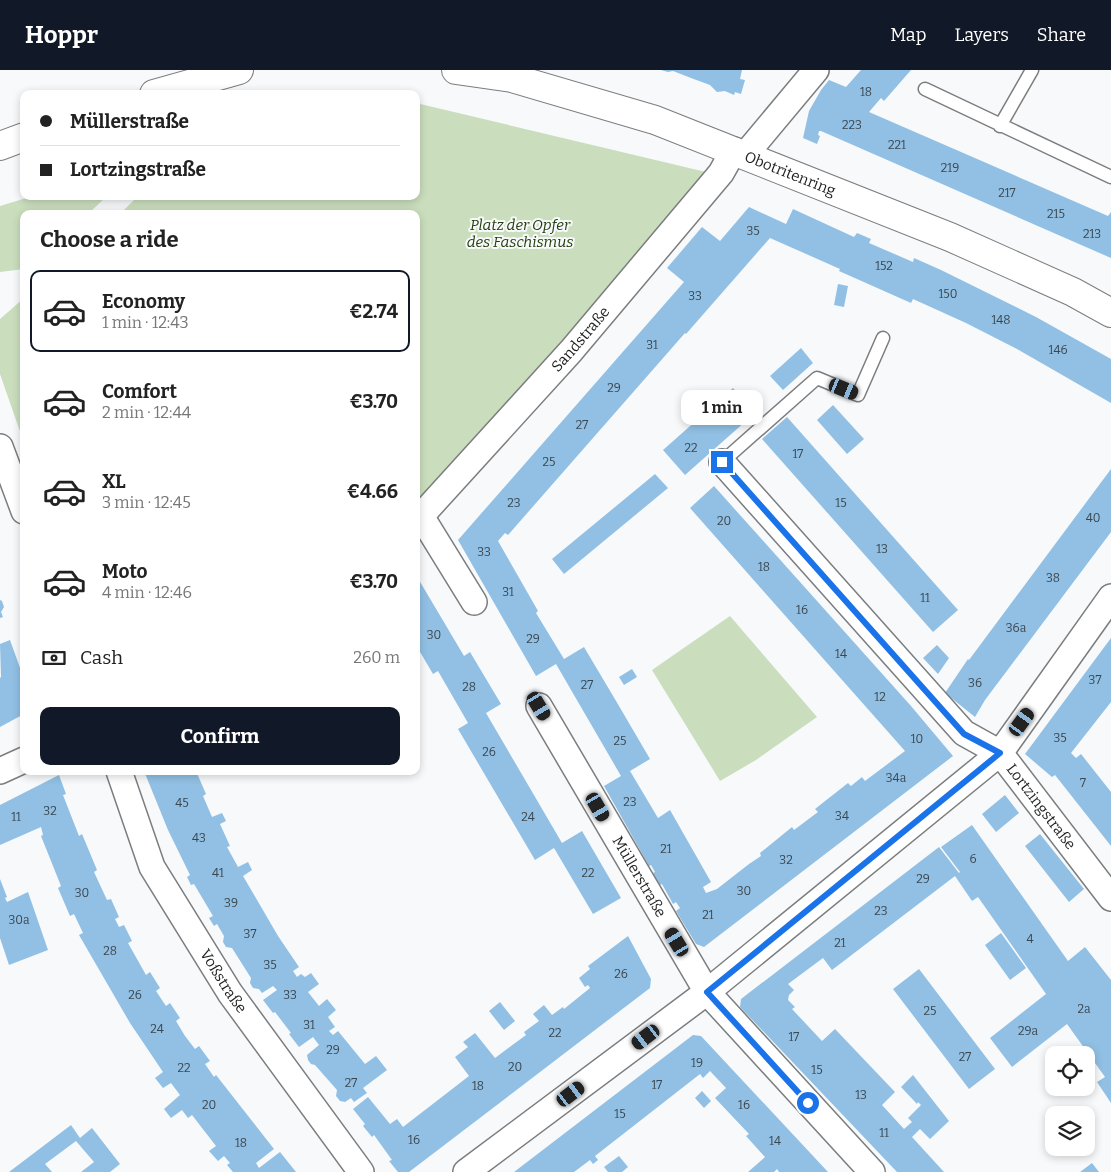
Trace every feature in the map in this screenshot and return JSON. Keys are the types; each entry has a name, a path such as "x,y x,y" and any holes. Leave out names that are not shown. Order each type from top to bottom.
{"street":[{"path":"168,90 240,70"},
{"name":"Obotritenring","path":"456,70 512,78 655,120 950,237 1073,292 1111,314"},
{"name":"Sandstraße","path":"420,517 571,352 721,173 816,70"},
{"path":"0,146 20,138"},
{"path":"0,447 20,500"},
{"name":"Lortzingstraße","path":"722,462 964,734 1000,753 1111,898"},
{"path":"420,520 474,602"},
{"path":"466,1172 707,992 1000,753 1111,597"},
{"name":"Müllerstraße","path":"539,706 707,992 872,1172"},
{"path":"0,772 20,762"},
{"name":"Voßstraße","path":"120,775 152,867 230,993 361,1172"}],"lane":[{"path":"1000,126 1032,70"},
{"path":"925,89 1111,177"},
{"path":"722,462 817,378 858,395 882,338"}],"green space":[{"name":"Platz der Opfer des Faschismus","path":"420,104 706,172 646,245 420,504 420,210 124,210 134,200 420,200"},
{"path":"20,200 103,200 92,210 20,210 20,270 0,272 0,206"},
{"path":"20,302 20,432 0,374 0,319"},
{"path":"730,616 817,717 756,760 720,781 652,670"}],"building":[{"path":"661,70 742,70 740,79 745,80 741,94 735,92 734,95 725,91 717,92 710,85 673,71"},
{"path":"861,70 911,70 884,101 881,98 869,112 1108,216 1111,212 1111,258 821,131 819,131 818,135 820,136 817,144 803,138 809,111 829,80 846,87"},
{"path":"749,207 786,224 793,209 854,237 857,233 871,239 869,243 913,262 914,258 1036,317 1111,359 1111,403 1017,349 966,323 913,299 911,303 770,238 508,535 505,533 498,541 538,611 536,613 564,659 584,647 619,706 650,759 630,771 658,818 670,810 711,882 703,887 706,893 717,889 761,856 760,853 792,827 794,830 818,812 815,809 848,783 851,786 862,777 865,781 905,751 690,508 714,486 911,706 953,756 704,947 696,944 676,911 680,908 676,902 673,904 662,884 660,885 653,873 655,872 651,865 649,866 604,786 621,776 556,664 536,676 458,540 684,282 667,268 702,227 720,241"},
{"path":"838,284 848,286 844,307 834,305"},
{"path":"801,348 813,363 783,390 770,376"},
{"path":"733,388 755,413 685,475 663,450"},
{"path":"833,405 864,439 847,454 817,420"},
{"path":"787,417 958,610 933,632 762,439"},
{"path":"1111,469 1111,532 985,700 975,717 945,693 968,659"},
{"path":"655,474 668,488 564,574 552,559"},
{"path":"420,582 464,656 470,652 501,704 486,713 562,843 582,831 621,898 593,914 554,848 535,860 458,729 468,723 438,671 433,674 420,652"},
{"path":"0,600 4,607 1,612 3,617 0,618"},
{"path":"1111,638 1111,702 1071,753 1076,758 1081,754 1111,792 1111,846 1055,775 1052,777 1025,754"},
{"path":"10,640 20,668 20,716 0,727 1,677 0,644"},
{"path":"937,645 949,658 938,674 923,658"},
{"path":"632,669 637,677 624,685 619,677"},
{"path":"59,775 66,794 63,795 79,836 82,834 97,870 94,872 107,900 111,899 119,917 115,919 119,927 124,925 132,941 128,943 146,975 150,972 160,988 156,991 166,1006 170,1003 180,1018 176,1021 185,1036 195,1049 199,1046 210,1061 205,1064 214,1077 216,1075 274,1149 256,1163 259,1168 280,1152 296,1172 233,1172 227,1165 230,1163 224,1156 218,1161 209,1151 216,1146 192,1115 188,1118 182,1110 171,1118 164,1109 180,1095 171,1083 163,1088 155,1078 163,1072 130,1023 79,935 83,933 74,914 70,916 58,888 61,886 41,836 43,835 41,827 0,845 0,805"},
{"path":"146,775 198,775 206,794 203,796 212,817 222,813 226,821 220,824 230,846 227,847 238,867 248,862 252,870 243,876 278,936 299,967 293,971 297,977 301,974 305,977 311,973 319,984 308,992 319,1006 327,999 336,1010 328,1017 335,1027 329,1031 333,1035 338,1031 365,1064 376,1056 387,1070 363,1088 367,1093 354,1102 351,1098 345,1102 340,1101 336,1096 337,1090 315,1065 311,1064 308,1060 307,1055 319,1045 313,1037 299,1047 275,1012 273,1013 263,1000 277,990 273,986 262,993 259,989 253,988 250,983 251,978 232,948 226,947 223,942 224,936 217,924 214,926 209,918 213,916 194,884 191,885 187,877 190,875 168,830"},
{"path":"1005,795 1019,813 996,832 982,814"},
{"path":"972,825 1068,961 1085,947 1111,980 1111,1103 1097,1082 1105,1077 1095,1063 1095,1046 1083,1046 1067,1024 1012,1067 990,1038 1046,994 978,897 972,901 955,876 832,970 823,958 788,984 794,990 789,995 788,1000 795,1007 792,1009 822,1041 835,1029 895,1092 882,1105 904,1129 912,1122 908,1118 921,1105 918,1102 917,1104 901,1087 913,1075 949,1121 930,1139 920,1129 912,1137 944,1172 897,1172 740,1007 741,999 939,847 959,873 941,847"},
{"path":"1040,834 1084,889 1069,902 1025,846"},
{"path":"0,879 7,902 28,892 48,950 9,965 0,938"},
{"path":"1001,933 1026,968 1010,980 985,945"},
{"path":"628,936 651,979 650,988 409,1172 398,1172 389,1161 392,1160 374,1135 372,1137 363,1126 365,1124 353,1109 368,1097 390,1124 397,1119 403,1127 469,1076 455,1057 468,1047 463,1042 475,1033 495,1058 526,1035 524,1032 539,1021 533,1014 544,1005 552,1015 563,1007 564,1009 590,988 588,985 585,987 579,978 590,969 588,966"},
{"path":"919,969 995,1069 969,1089 893,989"},
{"path":"500,1002 515,1021 504,1030 489,1011"},
{"path":"693,1035 701,1036 828,1172 779,1172 777,1169 774,1172 748,1172 765,1157 746,1136 749,1134 715,1098 726,1088 710,1071 703,1078 700,1074 595,1156 598,1160 593,1164 590,1160 574,1172 514,1172"},
{"path":"702,1091 711,1101 704,1108 695,1098"},
{"path":"71,1125 80,1138 92,1128 120,1164 110,1172 81,1172 94,1162 76,1141 45,1164 52,1172 9,1172"},
{"path":"619,1156 628,1167 622,1172 608,1172 604,1167"},
{"path":"1092,1163 1099,1172 1080,1172"}],"route":[{"path":"722,462 964,734 1000,753 707,992 808,1103"}]}
